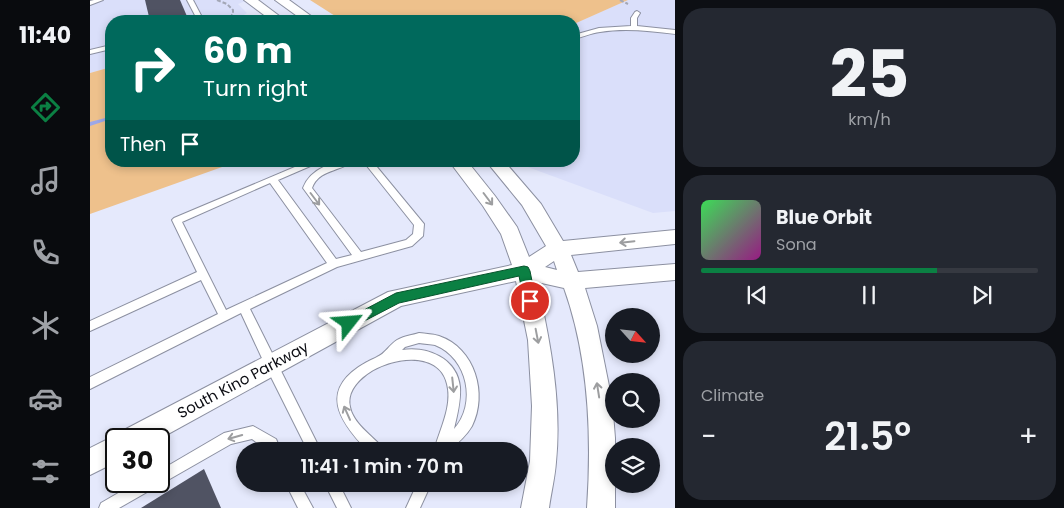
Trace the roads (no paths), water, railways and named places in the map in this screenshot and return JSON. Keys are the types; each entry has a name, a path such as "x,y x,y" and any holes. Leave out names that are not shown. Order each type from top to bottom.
{"street":[{"path":"250,0 271,15"},
{"path":"281,0 303,15"},
{"path":"462,167 489,201 510,232 524,271 538,340 544,406 542,460 535,508"},
{"path":"500,167 519,187 548,228 572,281 590,343 602,415 604,478 601,508"},
{"path":"524,271 557,249 675,237"},
{"path":"524,271 572,281 675,272"},
{"name":"South Kino Parkway","path":"154,428 396,298 524,271"},
{"path":"90,462 105,454"}],"lane":[{"path":"90,3 100,0"},
{"path":"190,0 198,15"},
{"path":"634,27 634,18 637,13"},
{"path":"580,35 598,30 634,27 675,32"},
{"path":"90,52 105,48"},
{"path":"224,316 177,220 303,167"},
{"path":"334,167 316,174 308,180 307,188 359,257"},
{"path":"90,383 334,264 408,243 418,236 419,224 372,167"},
{"path":"272,179 334,264"},
{"path":"90,326 204,274"},
{"path":"244,307 310,442"},
{"path":"368,442 348,418 343,404 346,388 355,376 385,358 393,348 404,340 419,337 449,346 465,362 470,371 473,386 472,408 466,422 448,442"},
{"path":"385,358 414,353 424,354 438,359 448,368 454,382 454,400 442,442"},
{"path":"170,472 229,438 253,432 268,442"},
{"path":"297,492 306,508"},
{"path":"336,492 344,508"},
{"path":"413,508 420,492"},
{"path":"106,508 132,493"}],"waterway":[{"path":"90,124 105,120"}]}
